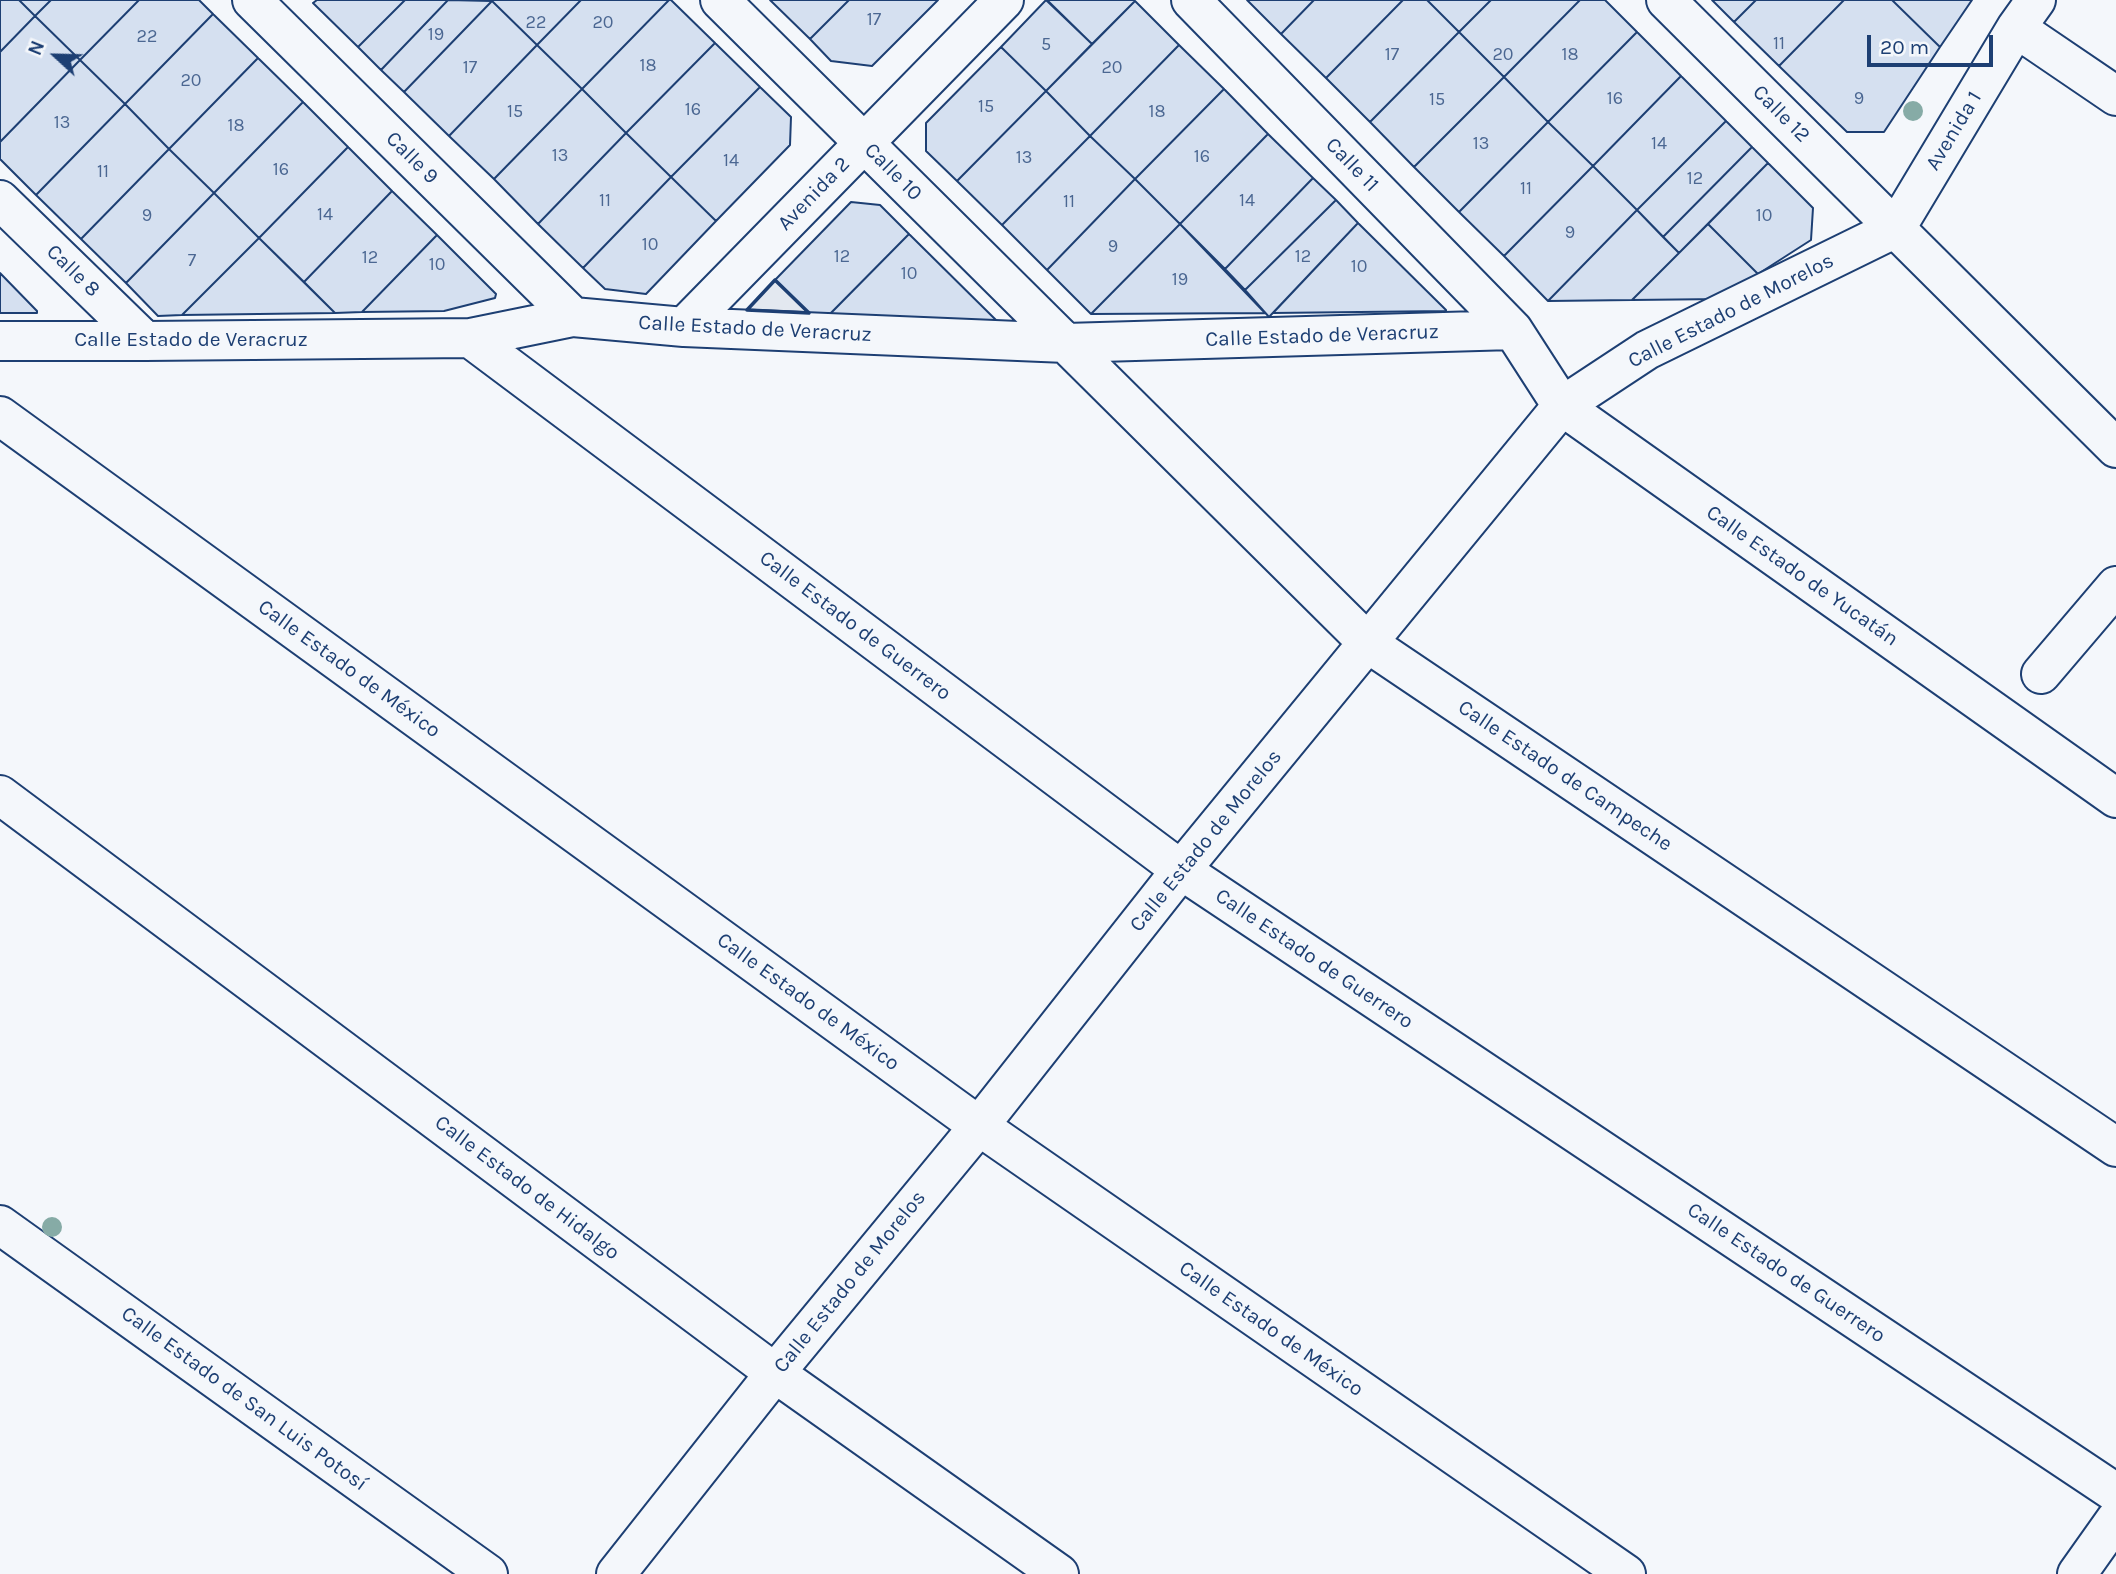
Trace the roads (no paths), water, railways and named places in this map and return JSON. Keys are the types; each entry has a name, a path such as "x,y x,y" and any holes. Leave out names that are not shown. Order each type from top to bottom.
{"street":[{"name":"Calle 9","path":"252,0 573,317"},
{"name":"Calle 10","path":"720,0 1066,343"},
{"name":"Avenida 2","path":"684,327 1004,0"},
{"name":"Calle 11","path":"1191,0 1513,330"},
{"name":"Calle 12","path":"1666,0 1896,228"},
{"name":"Avenida 1","path":"1896,228 2026,14"},
{"path":"2026,14 2116,96"},
{"name":"Calle 8","path":"0,200 145,341"},
{"name":"Calle Estado de Morelos","path":"616,1574 775,1373 979,1126 1181,870 1562,406 1647,350 1896,228"},
{"path":"1896,228 2116,448"},
{"name":"Calle Estado de Veracruz","path":"0,341 470,338 573,317 684,327 1066,343 1513,330"},
{"name":"Calle Estado de Yucatán","path":"1513,330 1562,406 2116,798"},
{"name":"Calle Estado de Guerrero","path":"470,338 1181,870 2116,1493"},
{"name":"Calle Estado de Campeche","path":"1066,343 1369,644 2116,1147"},
{"name":"Calle Estado de México","path":"0,416 979,1126 1626,1574"},
{"path":"2040,674 2116,586"},
{"name":"Calle Estado de Hidalgo","path":"0,795 775,1373 1059,1574"},
{"name":"Calle Estado de San Luis Potosí","path":"0,1225 488,1574"},
{"path":"2077,1574 2116,1519"}]}
